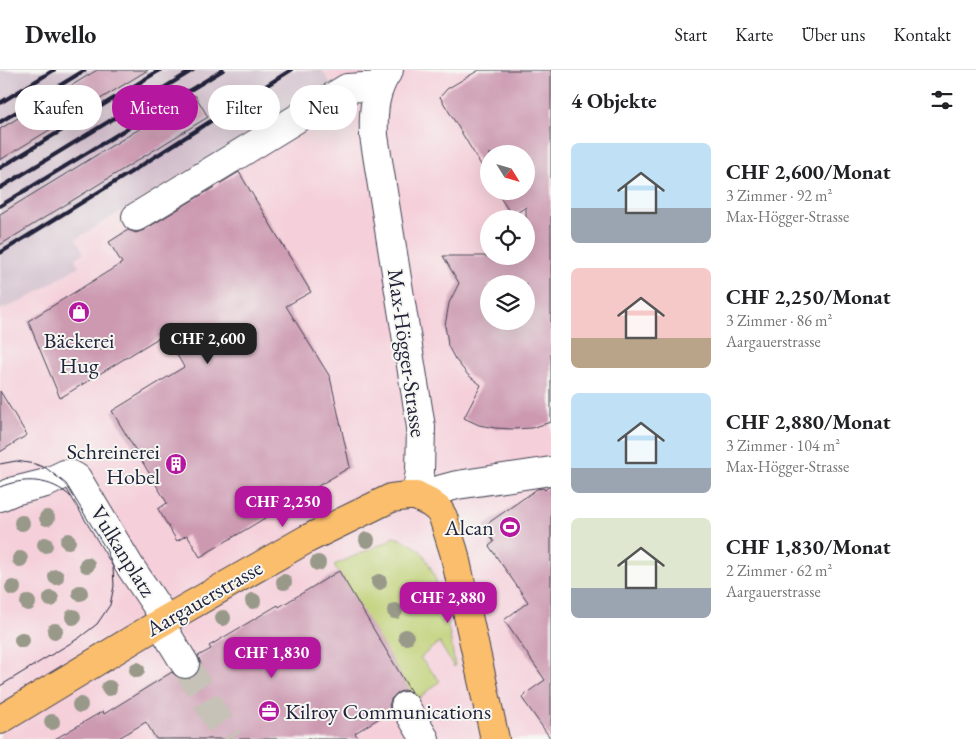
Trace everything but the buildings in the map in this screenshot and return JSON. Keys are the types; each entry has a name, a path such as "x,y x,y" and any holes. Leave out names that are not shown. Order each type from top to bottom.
{"main road":[{"name":"Aargauerstrasse","path":"0,720 163,621 307,538 391,498 416,496"},
{"path":"416,496 430,503 439,510 443,517 454,552 495,739"}],"street":[{"path":"136,217 347,88 381,85"},
{"name":"Max-Högger-Strasse","path":"381,85 373,117 374,136 421,427 420,471 416,496"},
{"path":"416,496 457,485 551,471"},
{"name":"Vulkanplatz","path":"0,498 14,491 72,474 77,478 163,621"},
{"path":"163,621 185,664"},
{"path":"405,706 425,739"}],"shaded area":[{"path":"0,70 322,70 331,84 290,85 290,109 280,115 280,85 208,85 208,130 255,130 76,239 84,253 75,259 79,266 25,300 0,310"},
{"path":"322,70 551,70 551,739 0,739 0,310 25,300 79,266 75,259 76,239 256,130 280,130 280,115 290,109 290,130 357,130 357,85 330,85"}],"green space":[{"path":"392,537 405,541 417,548 429,565 440,592 455,666 439,642 420,658 440,681 416,701 334,565 389,541"}],"tunnel":[{"path":"185,664 229,739"}],"tram line":[{"path":"0,464 16,461 35,464 46,468 66,484 106,549 113,567 114,586 110,605 97,624 79,638 0,686"},
{"path":"0,487 18,482 37,481 55,486 71,497"}],"railway":[{"path":"0,103 54,70"},
{"path":"0,122 85,70"},
{"path":"0,168 160,70"},
{"path":"0,188 193,70"},
{"path":"0,206 223,70"},
{"path":"0,253 291,70"}],"place":[{"name":"Bäckerei Hug","path":"79,312"},
{"name":"Schreinerei Hobel","path":"176,464"},
{"name":"Alcan","path":"510,527"},
{"name":"Kilroy Communications","path":"269,711"}]}
